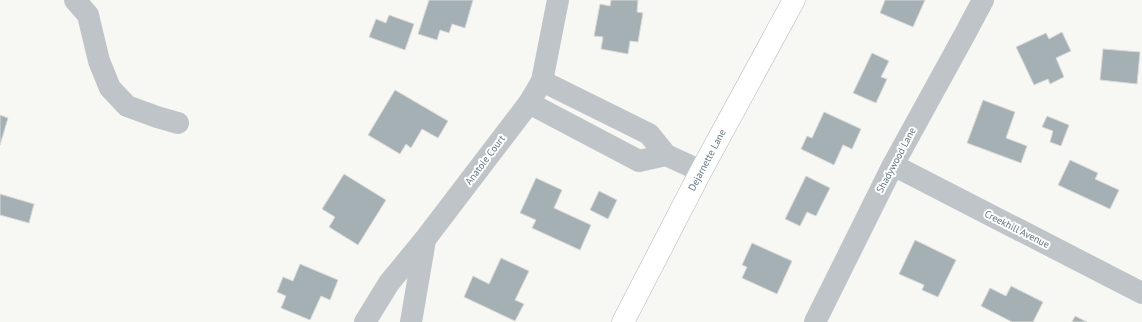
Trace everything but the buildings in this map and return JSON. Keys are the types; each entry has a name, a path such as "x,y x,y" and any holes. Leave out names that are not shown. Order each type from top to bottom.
{"main road":[{"name":"Dejarnette Lane","path":"623,322 701,171 794,0"}],"street":[{"path":"75,0 88,15 98,61 110,88 127,106 178,123"},
{"name":"Anatole Court","path":"365,322 389,283 426,238 529,103 542,81 558,0"},
{"name":"Shadywood Lane","path":"815,322 892,165 983,0"},
{"path":"542,81 650,134 666,155 701,171"},
{"path":"529,103 639,161 666,155"},
{"name":"Creekhill Avenue","path":"892,165 1142,292"},
{"name":"Anatole Court","path":"411,322 426,238"}]}
